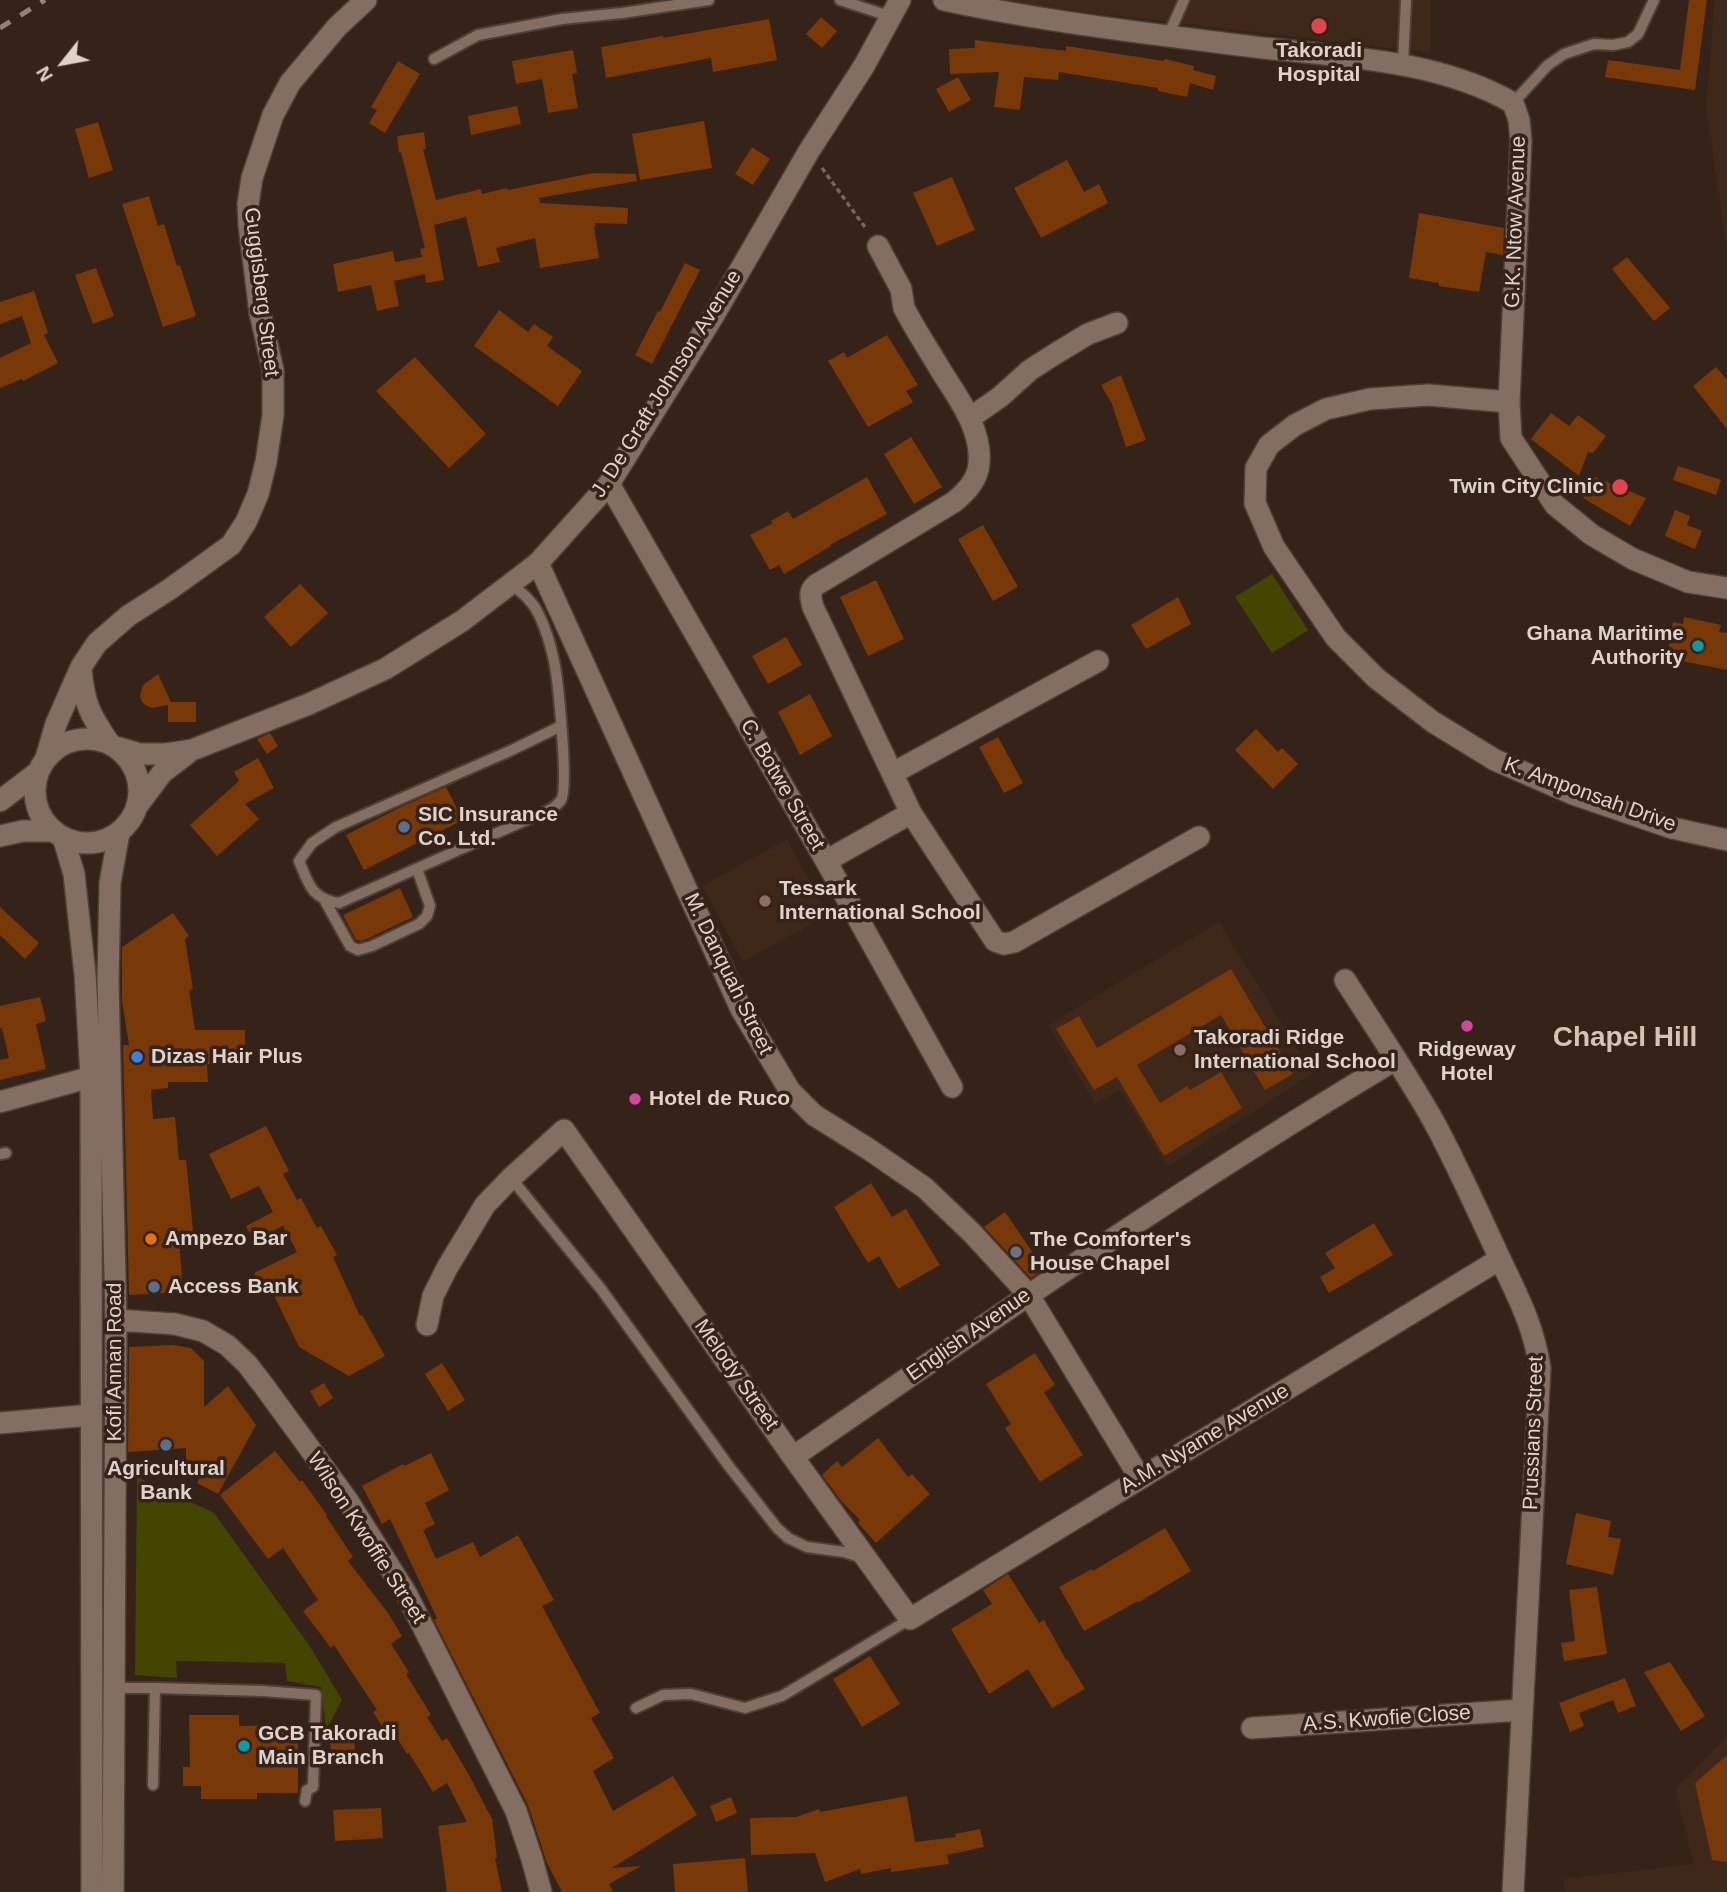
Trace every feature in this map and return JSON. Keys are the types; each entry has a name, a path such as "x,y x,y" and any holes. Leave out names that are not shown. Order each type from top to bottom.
{"street":[{"name":"Guggisberg Street","path":"42,765 56,724 81,667 97,643 128,616 230,545 250,513 266,462 273,415 273,370 260,313 249,225 248,204 252,178 273,115 290,83 337,27 366,0"},
{"path":"944,0 989,10 1168,36 1403,64 1463,81 1513,103"},
{"name":"J. De Graft Johnson Avenue","path":"113,746 140,754 192,750 309,704 386,669 462,621 538,563 609,484 714,315 896,8"},
{"name":"G.K. Ntow Avenue","path":"1513,103 1519,120 1521,141 1509,402 1511,438 1555,505 1592,534 1633,559 1688,582 1727,588"},
{"path":"878,246 901,289 904,308 970,418 979,463 966,492 954,502 811,590 813,607 911,813 995,941 1004,944 1014,942 1199,838"},
{"path":"970,418 1047,359 1088,334 1117,323"},
{"name":"K. Amponsah Drive","path":"1509,402 1428,395 1370,399 1326,409 1295,425 1269,445 1256,468 1255,503 1274,547 1336,638 1376,678 1433,722 1495,760 1573,794 1672,828 1727,839"},
{"name":"C. Botwe Street","path":"609,484 826,861 952,1087"},
{"name":"M. Danquah Street","path":"538,563 741,1009 790,1091 814,1115 925,1188 972,1233 1028,1294 1140,1478"},
{"path":"893,773 1098,661"},
{"path":"81,667 83,693 93,719 113,746"},
{"path":"0,801 42,765 59,746 76,739 93,738 122,752 132,764 140,792 130,821 119,833 106,840 91,843 77,842 59,834 43,819 37,804 35,788 42,765"},
{"name":"J. De Graft Johnson Avenue","path":"137,807 162,773 192,750"},
{"path":"826,861 911,813"},
{"path":"0,836 23,831 59,834"},
{"name":"Kofi Annan Road","path":"113,1892 116,1320 108,981 110,883 119,833"},
{"name":"Kofi Annan Road","path":"59,834 74,874 85,974 91,1077 92,1892"},
{"name":"Prussians Street","path":"1345,981 1438,1130 1519,1296 1537,1347 1540,1368 1513,1892"},
{"name":"English Avenue","path":"793,1457 1028,1294 1315,1108 1395,1060"},
{"path":"0,1102 91,1077"},
{"name":"Melody Street","path":"511,1178 564,1130 909,1619"},
{"path":"427,1325 430,1304 447,1268 480,1212 511,1178"},
{"name":"A.M. Nyame Avenue","path":"909,1619 1500,1259"},
{"name":"Wilson Kwoffie Street","path":"116,1320 175,1324 202,1331 227,1345 247,1364 264,1386 348,1501 406,1592 516,1811 541,1892"},
{"path":"0,1423 91,1416"},
{"name":"A.S. Kwofie Close","path":"1252,1728 1522,1710"}],"lane":[{"path":"434,59 478,34 562,19 709,0"},
{"path":"840,0 896,8"},
{"path":"1168,36 1184,0"},
{"path":"1403,64 1406,0"},
{"path":"1513,103 1548,65 1564,54 1594,44 1613,45 1628,42 1638,34 1654,0"},
{"path":"325,901 339,903 549,809 561,801 565,790 554,662 539,615 528,598 511,584"},
{"path":"417,869 429,906 427,916 419,924 358,950 350,946 325,901 310,888 299,861 312,843 336,827 561,726"},
{"path":"511,1178 616,1309 728,1465 777,1528 788,1538 807,1547 844,1552 868,1559"},
{"path":"636,1708 663,1695 691,1695 745,1708 782,1696 909,1619"},
{"path":"114,1688 263,1691 316,1695 313,1787 307,1790 305,1801"},
{"path":"153,1785 155,1688"}],"path":[{"path":"809,151 878,246"}],"shaded area":[{"name":"Takoradi Hospital","path":"986,0 1430,0 1430,53"},
{"path":"1715,0 1727,0 1727,251 1706,106"},
{"path":"1272,574 1308,630 1272,653 1235,597"},
{"name":"Tessark International School","path":"787,839 828,915 743,962 702,886"},
{"name":"Takoradi Ridge International School","path":"1219,922 1313,1074 1167,1167 1120,1090 1095,1104 1048,1025"},
{"path":"137,1477 214,1513 309,1645 342,1700 326,1730 321,1687 287,1681 285,1663 176,1661 177,1678 135,1675"},
{"path":"1727,1736 1727,1892 1565,1892 1563,1879 1694,1864 1675,1789"}],"building":[{"path":"1689,0 1707,0 1695,90 1605,77 1608,60 1680,70"},
{"path":"821,17 837,31 822,48 806,34"},
{"path":"769,19 777,60 713,72 711,58 606,78 601,47"},
{"path":"975,40 1066,51 1066,46 1164,61 1165,59 1194,66 1193,70 1216,76 1213,90 1190,83 1187,97 1158,91 1158,88 1059,72 1058,80 1024,77 1020,110 994,107 999,72 950,74 949,49 975,48"},
{"path":"573,50 577,73 572,74 578,108 548,113 542,79 516,84 512,61"},
{"path":"398,61 420,74 385,133 369,123 377,110 371,107"},
{"path":"958,77 971,100 949,112 936,89"},
{"path":"517,106 521,124 471,135 468,116"},
{"path":"704,121 712,168 640,180 632,134"},
{"path":"98,122 113,170 89,178 75,129"},
{"path":"424,132 426,149 423,149 436,200 481,189 482,194 593,173 636,174 637,181 539,198 540,203 628,208 627,224 595,223 599,258 540,268 535,238 496,248 500,262 478,267 466,217 434,225 444,280 426,283 425,274 394,281 399,306 377,311 371,285 338,292 333,264 393,251 395,262 422,257 420,249 425,248 401,152 399,153 397,136"},
{"path":"752,147 770,159 753,185 735,174"},
{"path":"1067,160 1084,192 1099,184 1108,203 1041,238 1014,188"},
{"path":"952,177 975,230 937,246 913,193"},
{"path":"149,196 158,226 164,224 196,316 163,327 122,204"},
{"path":"1419,213 1504,228 1503,255 1486,252 1479,292 1409,278"},
{"path":"1627,257 1670,308 1654,321 1612,269"},
{"path":"685,263 700,270 652,364 635,355"},
{"path":"96,268 114,316 93,324 75,275"},
{"path":"34,291 48,333 44,335 58,363 23,381 22,379 0,388 0,358 31,343 22,316 0,324 0,302"},
{"path":"499,310 528,332 534,324 553,337 547,346 582,371 558,406 474,346"},
{"path":"887,335 918,385 906,391 913,402 868,427 828,361 844,352 847,358"},
{"path":"415,357 486,434 449,468 376,391"},
{"path":"1716,367 1727,380 1727,429 1693,386"},
{"path":"1121,375 1146,440 1126,447 1112,404 1101,385"},
{"path":"1551,413 1569,426 1578,415 1606,436 1593,453 1588,452 1579,476 1531,439"},
{"path":"911,437 942,487 914,504 884,454"},
{"path":"1678,466 1721,480 1716,495 1673,480"},
{"path":"867,477 887,514 784,574 779,565 770,570 750,535 773,523 771,521 788,511 793,519"},
{"path":"1595,477 1646,498 1630,526 1583,498"},
{"path":"1675,510 1690,516 1687,525 1702,531 1695,549 1665,536"},
{"path":"983,525 1018,587 993,601 958,539"},
{"path":"876,580 904,639 868,656 840,597"},
{"path":"300,584 328,613 291,647 264,617"},
{"path":"1178,597 1191,624 1146,649 1131,625"},
{"name":"Ghana Maritime Authority","path":"1684,617 1721,625 1719,632 1727,633 1727,670 1667,658 1673,622 1683,624"},
{"path":"786,637 802,665 768,684 752,656"},
{"path":"158,674 171,702 196,702 196,722 168,722 168,705 152,708 142,702 140,696 143,685"},
{"path":"810,694 832,736 800,755 778,712"},
{"path":"1256,729 1278,752 1282,748 1298,764 1273,789 1235,750"},
{"path":"270,733 278,746 267,754 257,739"},
{"path":"998,737 1023,783 1004,793 979,747"},
{"path":"258,758 274,788 245,804 259,819 217,856 190,825 239,781 234,772"},
{"name":"SIC Insurance Co. Ltd.","path":"446,787 463,820 364,870 346,835"},
{"path":"400,888 413,917 362,941 356,940 343,915"},
{"path":"0,907 39,943 25,959 0,935"},
{"path":"173,913 189,936 185,939 193,989 189,990 195,1030 245,1030 245,1064 207,1064 208,1082 168,1082 168,1088 151,1090 153,1119 175,1117 179,1160 186,1160 194,1240 179,1241 183,1292 129,1295 123,1045 129,1045 122,1001 122,947"},
{"path":"1231,969 1293,1074 1265,1090 1221,1015 1137,1065 1160,1103 1187,1086 1190,1090 1221,1072 1242,1108 1164,1156 1117,1077 1094,1090 1056,1029 1079,1016 1097,1048"},
{"path":"40,997 46,1021 36,1024 46,1069 0,1080 0,1060 9,1058 0,1028 0,1006"},
{"path":"266,1126 289,1171 283,1174 297,1200 301,1198 317,1228 321,1226 337,1255 333,1257 360,1316 362,1315 385,1356 349,1376 299,1347 273,1293 266,1297 254,1273 297,1252 283,1226 254,1241 246,1226 273,1212 259,1186 231,1199 209,1154"},
{"path":"871,1183 892,1217 906,1209 940,1265 898,1289 879,1256 868,1263 834,1207"},
{"name":"The Comforter's House Chapel","path":"1005,1212 1044,1269 1031,1278 984,1227"},
{"path":"1374,1223 1393,1255 1329,1293 1320,1277 1335,1268 1325,1253"},
{"path":"173,1345 191,1348 204,1361 204,1407 228,1386 256,1425 218,1494 197,1483 208,1461 186,1461 186,1448 128,1452 129,1347"},
{"path":"1035,1353 1055,1385 1044,1392 1083,1455 1040,1482 1005,1428 1011,1424 986,1384"},
{"path":"442,1363 465,1400 448,1411 425,1374"},
{"path":"324,1383 333,1398 319,1407 310,1391"},
{"path":"878,1438 908,1477 912,1474 930,1494 876,1543 822,1475 837,1461 842,1467"},
{"path":"275,1451 300,1482 302,1480 327,1515 353,1557 348,1561 402,1636 391,1644 431,1715 427,1717 442,1741 447,1738 492,1819 495,1858 502,1892 447,1892 438,1826 467,1822 447,1783 433,1792 388,1723 382,1726 373,1712 377,1710 334,1645 331,1648 303,1611 318,1600 283,1548 268,1559 220,1495"},
{"path":"431,1453 449,1490 425,1503 435,1524 423,1530 436,1559 473,1542 480,1557 518,1535 554,1600 542,1606 600,1713 591,1718 614,1758 593,1771 613,1811 673,1776 697,1815 612,1868 641,1866 609,1884 613,1892 562,1892 547,1863 528,1805 434,1620 437,1618 390,1519 382,1524 362,1486 403,1464 404,1466"},
{"path":"1576,1513 1611,1521 1608,1537 1621,1539 1613,1575 1566,1564"},
{"path":"1165,1528 1191,1571 1084,1631 1059,1587 1092,1569 1093,1571"},
{"path":"1008,1574 1039,1623 1044,1620 1085,1689 1052,1708 1028,1669 989,1694 951,1629 992,1604 983,1590"},
{"path":"1597,1587 1607,1654 1564,1661 1561,1643 1575,1641 1569,1590"},
{"path":"870,1656 900,1704 862,1727 833,1679"},
{"path":"1670,1662 1705,1716 1681,1731 1644,1672"},
{"path":"1625,1678 1636,1706 1618,1713 1613,1700 1579,1713 1584,1726 1570,1732 1559,1703"},
{"name":"GCB Takoradi Main Branch","path":"189,1715 239,1715 239,1726 298,1725 298,1793 257,1793 257,1799 201,1799 201,1786 183,1786 183,1767 190,1767"},
{"path":"354,1737 356,1764 332,1766 330,1739"},
{"path":"1727,1755 1727,1862 1712,1860 1695,1783"},
{"path":"907,1796 915,1842 956,1837 955,1834 980,1829 984,1847 947,1855 949,1864 891,1872 891,1868 861,1874 860,1869 825,1882 815,1853 751,1855 750,1818 796,1817 819,1809 820,1812"},
{"path":"731,1797 737,1813 716,1822 710,1806"},
{"path":"381,1808 383,1838 335,1841 333,1810"},
{"path":"745,1858 748,1892 675,1892 673,1864"}],"railway":[{"path":"0,28 45,0"}],"place":[{"name":"Takoradi Hospital","path":"1319,26"},
{"name":"Twin City Clinic","path":"1620,487"},
{"name":"Ghana Maritime Authority","path":"1698,646"},
{"name":"SIC Insurance Co. Ltd.","path":"404,827"},
{"name":"Tessark International School","path":"765,901"},
{"name":"Ridgeway Hotel","path":"1467,1026"},
{"name":"Takoradi Ridge International School","path":"1180,1050"},
{"name":"Dizas Hair Plus","path":"137,1057"},
{"name":"Hotel de Ruco","path":"635,1099"},
{"name":"Ampezo Bar","path":"151,1239"},
{"name":"The Comforter's House Chapel","path":"1016,1252"},
{"name":"Access Bank","path":"154,1287"},
{"name":"Agricultural Bank","path":"166,1445"},
{"name":"GCB Takoradi Main Branch","path":"244,1746"}],"district":[{"name":"Chapel Hill","path":"1625,1038"}]}
